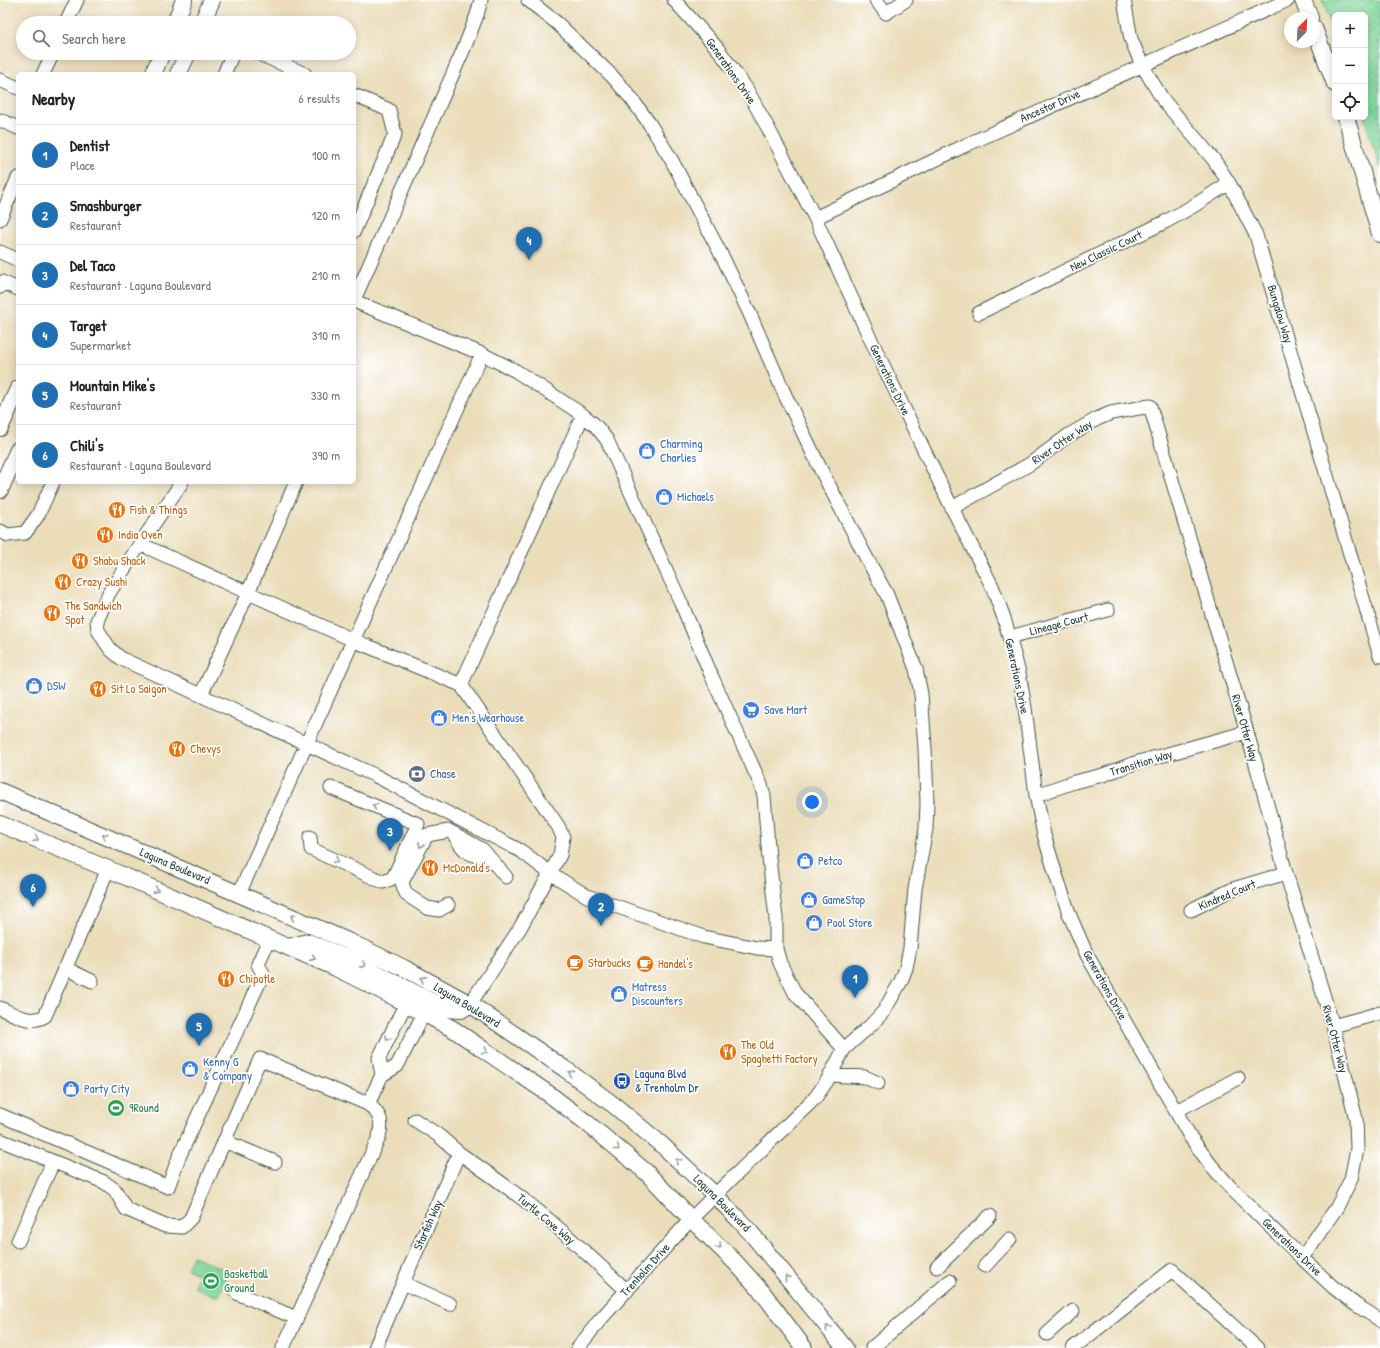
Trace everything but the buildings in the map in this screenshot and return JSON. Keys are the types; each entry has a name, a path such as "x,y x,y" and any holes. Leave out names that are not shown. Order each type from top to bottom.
{"main road":[{"path":"178,16 184,0"},
{"path":"205,16 212,0"},
{"path":"1303,0 1308,12"},
{"path":"1320,44 1332,76"},
{"path":"154,72 160,60"},
{"path":"162,72 163,60"},
{"path":"179,72 185,60"},
{"path":"1347,120 1380,234"},
{"path":"1,422 16,393"},
{"path":"0,490 16,454"},
{"name":"Laguna Boulevard","path":"0,791 350,942 404,968 470,1004 565,1069 615,1106 663,1146 715,1195 751,1233 845,1348"},
{"path":"0,824 336,968 406,1003 453,1029 549,1094 646,1172 763,1292 804,1348"},
{"path":"288,947 308,942 356,962 446,1009 461,1010 470,1004"}],"street":[{"path":"69,16 77,0"},
{"path":"356,295 462,53 477,15 481,0"},
{"path":"356,301 482,354 519,373 583,415 602,432 615,455 761,785 764,796 776,918 776,949 780,963 795,993 844,1049 870,1026 884,1011 901,981 910,948 914,889 926,829 927,803 924,725 921,694 916,669 888,595 866,557 818,463 785,395 749,312 724,260 671,159 643,114 612,76 557,23 528,0"},
{"name":"Generations Drive","path":"674,0 718,49 746,88 791,170 952,508 992,586 1010,637 1019,673 1036,795 1044,834 1070,916 1087,955 1191,1138 1210,1164 1231,1188 1333,1287 1350,1301 1380,1320"},
{"path":"876,0 886,13 906,0"},
{"name":"Bungalow Way","path":"1124,0 1131,39 1142,65 1163,100 1214,160 1229,183 1256,235 1380,656"},
{"name":"Ancestor Drive","path":"815,218 966,145 1288,0"},
{"path":"44,72 50,60"},
{"path":"225,72 229,60"},
{"path":"273,60 300,72"},
{"path":"0,80 16,87"},
{"path":"356,96 389,110 395,134 356,227"},
{"path":"0,120 16,127"},
{"path":"0,219 16,183"},
{"name":"New Classic Court","path":"979,313 1165,222 1229,183"},
{"path":"0,252 16,259"},
{"path":"1,283 16,288"},
{"path":"239,894 482,354"},
{"name":"River Otter Way","path":"952,508 1030,464 1069,435 1097,419 1111,413 1150,406 1247,732 1286,873 1332,1026 1356,1119 1357,1149 1350,1179 1337,1207 1302,1258"},
{"path":"461,685 583,415"},
{"path":"0,531 8,535 25,533 38,515 52,484"},
{"path":"181,484 109,593 97,621 98,630 111,650 122,659 374,774 521,851 550,873 587,896 704,937 757,948 776,949"},
{"path":"201,695 248,593 295,484"},
{"path":"140,544 353,640 461,685 558,826 563,837 560,855 520,928 470,1004"},
{"name":"Lineage Court","path":"1010,637 1108,610"},
{"name":"Transition Way","path":"1036,795 1074,782 1103,775 1135,763 1247,732"},
{"path":"310,837 311,849 383,882 390,880 394,876 418,824 332,788"},
{"path":"448,905 438,910 427,908 407,895 404,889 402,882 427,835 449,831 483,850 506,876"},
{"path":"0,1008 29,1020 38,1019 45,1016 108,869"},
{"name":"Kindred Court","path":"1190,910 1233,889 1286,873"},
{"path":"0,1115 168,1187 179,1157 263,974 258,964 269,939"},
{"path":"65,968 92,981"},
{"path":"382,1075 379,1058 406,1003"},
{"path":"368,1104 382,1075 397,1066 424,1013"},
{"path":"1332,1026 1380,1013"},
{"name":"Trenholm Drive","path":"578,1348 599,1321 627,1292 691,1219 815,1098 823,1088 844,1049"},
{"path":"0,1140 104,1182 114,1190 126,1209 165,1226 182,1228 191,1218 260,1059 368,1104 380,1117 382,1125 379,1137 283,1348"},
{"path":"830,1075 865,1077 878,1083"},
{"path":"1176,1111 1238,1078"},
{"path":"415,1120 438,1135 459,1153"},
{"path":"224,1141 275,1162"},
{"name":"Starfish Way","path":"375,1348 459,1153"},
{"name":"Turtle Cove Way","path":"459,1153 542,1214 627,1292"},
{"path":"18,1241 53,1162"},
{"path":"937,1267 990,1216"},
{"path":"985,1266 1010,1239"},
{"path":"1074,1348 1172,1270 1257,1348"},
{"path":"872,1348 950,1281"},
{"path":"403,1283 450,1304"},
{"path":"238,1293 296,1318"},
{"path":"1047,1334 1073,1311"}],"green space":[{"path":"1322,0 1380,0 1380,168 1365,120 1368,120 1368,12 1332,12 1332,27"},
{"name":"Basketball Ground","path":"193,1256 230,1272 218,1297 194,1287 199,1275 187,1269"}],"place":[{"name":"Target","path":"529,260"},
{"name":"Charming Charlies","path":"647,451"},
{"name":"Michaels","path":"664,497"},
{"name":"Fish & Things","path":"117,510"},
{"name":"India Oven","path":"105,535"},
{"name":"Shabu Shack","path":"80,561"},
{"name":"Crazy Sushi","path":"63,582"},
{"name":"The Sandwich Spot","path":"52,613"},
{"name":"DSW","path":"34,686"},
{"name":"Sit Lo Saigon","path":"98,689"},
{"name":"Save Mart","path":"751,710"},
{"name":"Men's Wearhouse","path":"439,718"},
{"name":"Chevys","path":"177,749"},
{"name":"Chase","path":"417,774"},
{"name":"Del Taco","path":"390,851"},
{"name":"Petco","path":"805,861"},
{"name":"McDonald's","path":"430,868"},
{"name":"GameStop","path":"809,900"},
{"name":"Chili's","path":"33,907"},
{"name":"Pool Store","path":"814,923"},
{"name":"Smashburger","path":"601,926"},
{"name":"Starbucks","path":"575,963"},
{"name":"Handel's","path":"645,964"},
{"name":"Chipotle","path":"226,979"},
{"name":"Matress Discounters","path":"619,994"},
{"name":"Dentist","path":"855,998"},
{"name":"Mountain Mike's","path":"199,1046"},
{"name":"The Old Spaghetti Factory","path":"728,1052"},
{"name":"Kenny G & Company","path":"190,1069"},
{"name":"Laguna Blvd & Trenholm Dr","path":"622,1081"},
{"name":"Party City","path":"71,1089"},
{"name":"9Round","path":"116,1108"},
{"name":"Basketball Ground","path":"211,1281"}]}
